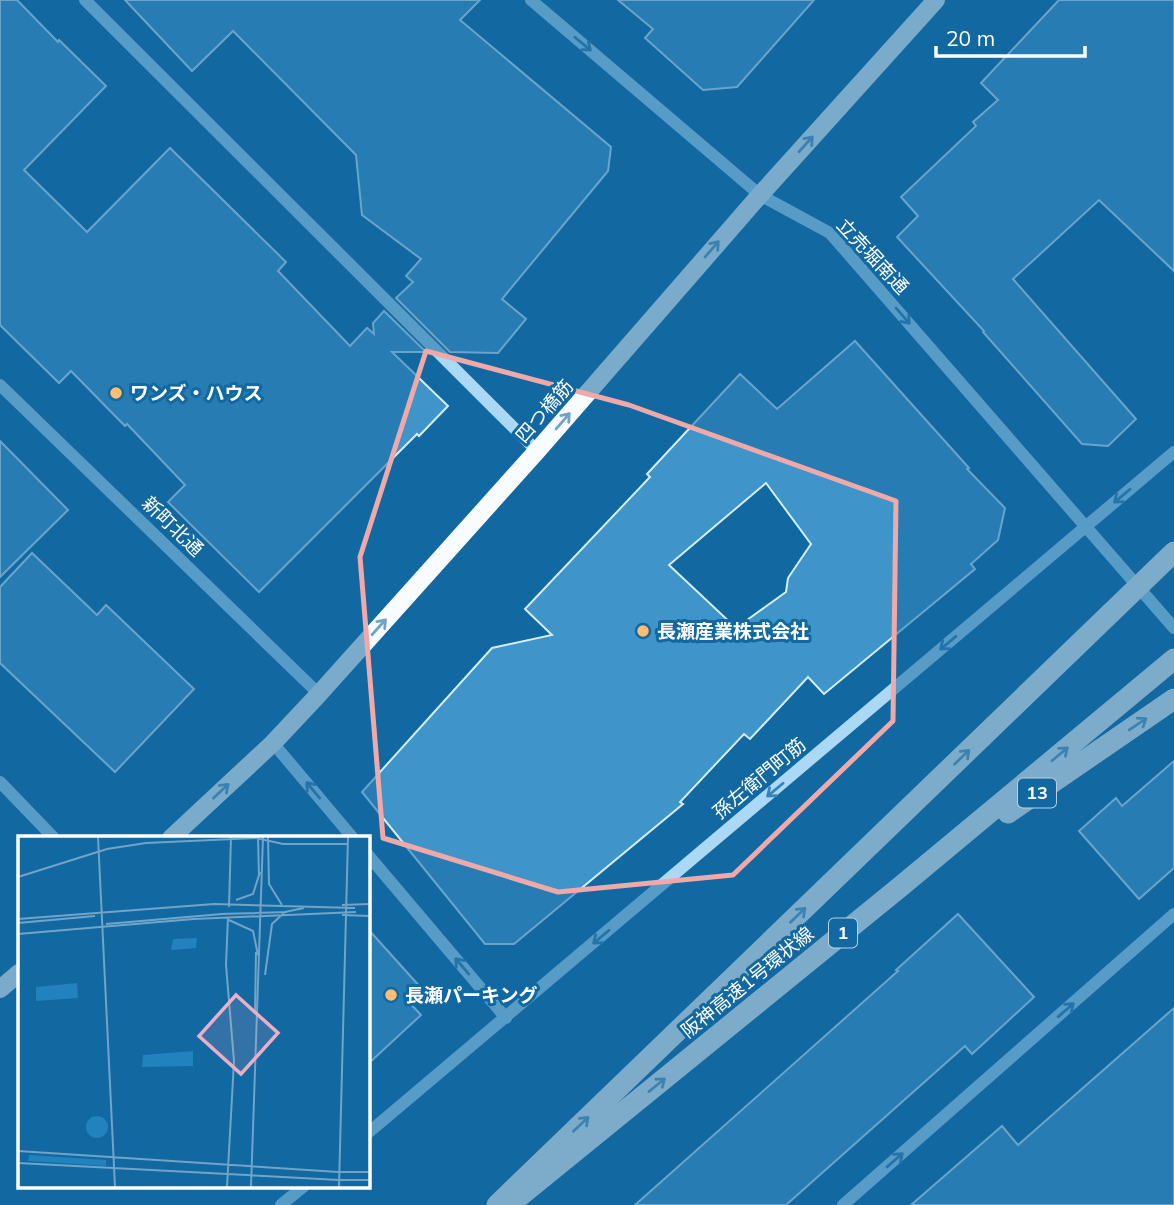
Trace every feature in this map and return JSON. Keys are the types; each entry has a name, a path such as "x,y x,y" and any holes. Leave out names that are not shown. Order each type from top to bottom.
{"highway":[{"path":"497,1205 1174,552"},
{"name":"阪神高速1号環状線","path":"509,1205 900,887 1174,659"},
{"name":"13","path":"900,887 1174,699"}],"main road":[{"name":"四つ橋筋","path":"174,836 273,743 319,694 936,0"},
{"path":"0,989 18,974"}],"street":[{"path":"85,0 537,451"},
{"name":"立売堀南通","path":"531,0 760,195 830,233 1174,628"},
{"name":"新町北通","path":"0,385 319,694"},
{"name":"孫左衛門町筋","path":"369,1132 1174,452"},
{"path":"273,743 351,836"},
{"path":"0,782 52,836"},
{"path":"369,856 506,1018"},
{"path":"844,1205 860,1200 1174,914"},
{"path":"281,1205 302,1188"}],"highlighted area":[{"path":"426,351 629,405 896,501 893,721 733,875 558,892 383,838 360,557"}],"building":[{"path":"0,0 17,0 106,86 24,170 87,232 170,148 286,262 278,271 350,346 367,328 374,334 373,323 384,311 426,352 392,352 448,406 259,592 168,502 185,485 127,424 125,426 71,371 59,383 0,325"},
{"path":"125,0 480,0 460,20 611,147 608,171 502,299 526,319 498,353 450,352 396,298 413,282 406,276 421,259 362,215 356,155 233,31 192,71"},
{"path":"618,0 814,0 737,87 703,90 645,38 653,29"},
{"path":"1059,0 1174,0 1174,271 1099,200 1013,279 1136,419 1108,446 1082,444 984,331 897,237 918,216 901,197 976,126 973,122 998,100 981,83"},
{"path":"855,341 969,468 967,469 1005,508 998,540 971,564 975,569 824,694 808,677 750,739 744,734 680,802 683,804 514,944 485,944 362,792 492,648 552,635 525,609 650,477 647,474 740,374 777,409","holes":["766,483 811,544 788,578 786,592 736,628 669,565"]},
{"path":"0,441 68,510 0,577"},
{"path":"32,553 97,615 106,605 194,689 115,772 0,663 0,587"},
{"path":"1174,761 1174,868 1139,899 1079,831 1116,798 1122,806"},
{"path":"958,914 1034,997 972,1054 965,1046 786,1205 635,1205 898,971 896,970"},
{"name":"長瀬パーキング","path":"369,930 422,989 408,1001 421,1015 369,1063"},
{"path":"1174,1008 1174,1205 911,1205 1002,1126 1018,1145"}],"place":[{"name":"ワンズ・ハウス","path":"116,393"},
{"name":"長瀬産業株式会社","path":"643,631"},
{"name":"長瀬パーキング","path":"391,995"}]}
